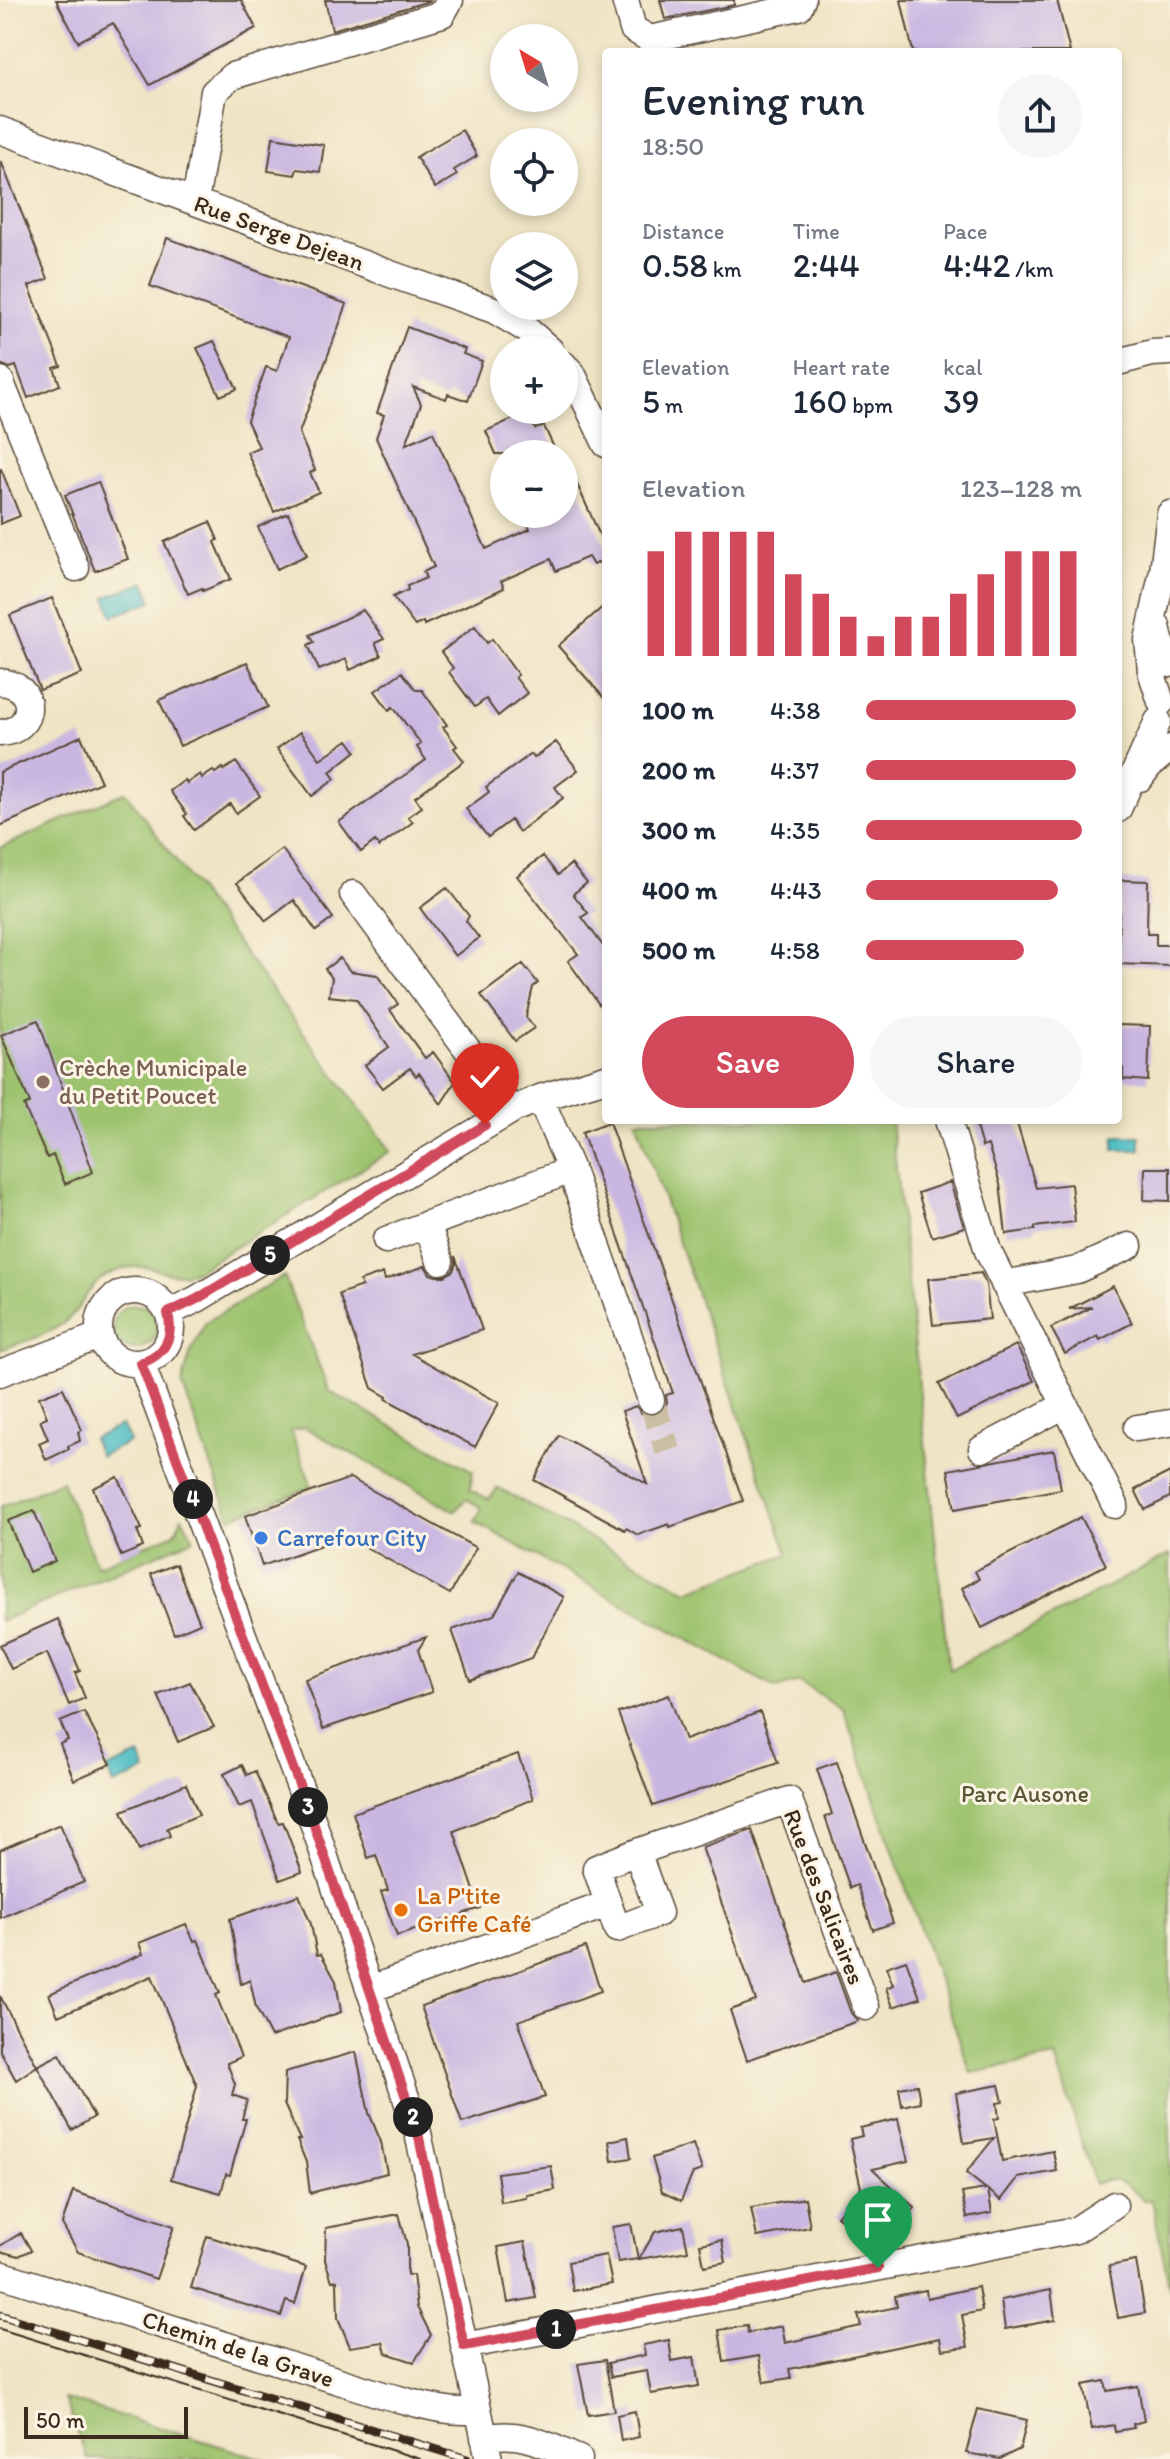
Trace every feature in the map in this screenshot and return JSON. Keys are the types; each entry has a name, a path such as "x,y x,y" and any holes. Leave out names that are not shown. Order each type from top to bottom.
{"street":[{"path":"195,202 214,92 232,76 442,14 450,0"},
{"path":"625,0 633,29 650,39 799,7 802,0"},
{"name":"Rue Serge Dejean","path":"0,130 494,310 534,336"},
{"path":"1122,361 1170,352"},
{"path":"0,380 76,568"},
{"path":"578,386 602,436"},
{"path":"1122,800 1165,713 1154,685 1148,640 1163,571 1170,514"},
{"path":"1155,606 1160,640 1170,664"},
{"path":"0,681 17,685 23,691 28,707 23,724 8,733 0,733"},
{"path":"1122,802 1149,766 1170,748"},
{"path":"353,894 512,1110"},
{"path":"168,1313 197,1299 512,1110 602,1079"},
{"path":"540,1098 571,1170 651,1400"},
{"path":"949,1124 988,1251 1115,1505"},
{"path":"386,1240 571,1170"},
{"path":"427,1224 440,1261"},
{"path":"1004,1284 1077,1270 1129,1246"},
{"path":"124,1292 145,1292 155,1297 168,1313 171,1323 167,1344 160,1353 141,1363 130,1363 110,1354 99,1336 101,1313 106,1304 124,1292"},
{"path":"0,1373 99,1336"},
{"path":"141,1363 312,1819 418,2133 487,2448 508,2434 531,2438 579,2459"},
{"path":"982,1449 1065,1405"},
{"path":"1137,1428 1170,1423"},
{"name":"Rue des Salicaires","path":"608,1904 596,1868 789,1800 866,2007"},
{"path":"370,1989 608,1904 617,1929 659,1913 637,1852"},
{"path":"464,2346 1076,2230 1114,2205"},
{"name":"Chemin de la Grave","path":"0,2274 383,2395 445,2409 478,2410"}],"green space":[{"path":"125,792 391,1151 196,1271 173,1274 137,1267 114,1273 98,1282 73,1314 58,1327 0,1350 0,848"},
{"name":"Parc Ausone","path":"637,1124 891,1124 949,1670 1170,1554 1170,2290 1152,2200 1143,2200 1127,2186 1115,2181 1095,2184 1055,2057 971,2073 843,1709 799,1682 777,1689 475,1522 482,1508 466,1499 455,1511 304,1427 291,1431 312,1487 230,1518 182,1384 191,1351 206,1322 284,1276 329,1391 473,1471 470,1490 489,1499 498,1488 687,1591 788,1554"},
{"path":"135,1305 150,1312 157,1327 150,1342 135,1349 120,1342 113,1327 120,1312"},
{"path":"62,1481 97,1566 175,1533 182,1517 194,1539 0,1621 0,1507"},
{"path":"65,2399 263,2459 87,2459"}],"water":[{"path":"145,582 152,601 113,616 106,597"},
{"path":"1115,1136 1140,1136 1140,1150 1114,1150"},
{"path":"122,1425 130,1442 100,1456 92,1439"},
{"path":"139,1755 146,1771 114,1785 107,1769"}],"building":[{"path":"56,0 241,0 256,28 150,85 113,23 78,42"},
{"path":"325,0 432,0 332,30"},
{"path":"660,0 734,0 734,5 665,19"},
{"path":"901,0 1057,0 1069,48 912,48"},
{"path":"462,130 477,156 454,170 457,175 435,188 416,157"},
{"path":"273,137 324,145 320,172 297,169 295,175 268,171"},
{"path":"1,161 48,279 29,286 61,366 54,368 60,385 28,398 16,366 10,368 0,364"},
{"path":"167,238 347,304 299,433 315,470 310,473 319,492 274,512 247,452 259,447 247,421 266,367 277,371 289,337 150,286"},
{"path":"407,327 465,349 463,354 482,361 468,401 448,394 446,399 413,387 421,404 406,444 433,432 486,549 530,528 578,528 578,486 602,540 602,561 593,565 588,557 556,571 551,559 501,581 504,588 424,625 423,622 415,626 393,597 408,590 407,586 426,578 423,572 434,567 376,438 384,415 377,413"},
{"path":"214,341 237,389 220,396 197,348"},
{"path":"501,424 533,424 535,429 544,426 550,440 490,440 486,431"},
{"path":"0,470 20,516 0,524"},
{"path":"98,482 128,559 95,571 65,495"},
{"path":"288,513 307,555 277,569 258,527"},
{"path":"210,522 231,579 188,594 164,542"},
{"path":"52,598 82,674 40,690 10,615"},
{"path":"602,608 602,696 558,646"},
{"path":"363,610 384,639 375,643 381,656 350,670 346,659 319,670 308,645 314,642 310,635"},
{"path":"475,626 487,643 492,639 527,693 498,716 486,699 475,707 449,672 453,668 441,652"},
{"path":"247,662 268,707 180,746 159,700"},
{"path":"402,672 416,690 422,690 447,725 443,727 464,761 415,797 422,807 408,817 413,822 379,847 375,841 361,852 339,822 426,760 417,747 421,744 393,707 389,710 375,691"},
{"path":"300,732 320,759 348,740 356,751 330,772 335,779 312,796 277,749"},
{"path":"81,736 101,782 0,826 0,772"},
{"path":"556,742 578,770 555,787 563,798 519,832 511,820 488,837 466,809 489,792 486,787 531,754 534,758"},
{"path":"236,762 260,796 236,813 230,804 194,830 184,816 187,814 170,791 185,780 187,783 200,774 202,778"},
{"path":"282,849 333,918 316,931 294,900 266,921 237,883"},
{"path":"543,856 558,875 571,864 587,883 573,894 588,913 582,917 602,944 602,1008 568,961 578,954 517,876"},
{"path":"1122,880 1148,881 1147,934 1156,934 1156,945 1170,945 1170,966 1122,964"},
{"path":"447,888 469,916 466,921 479,938 455,956 420,908"},
{"path":"340,958 350,971 377,975 398,1004 390,1010 425,1058 433,1052 455,1082 441,1104 419,1073 416,1076 410,1068 383,1088 365,1065 389,1047 356,999 329,996 332,978 325,969"},
{"path":"523,964 538,983 533,987 526,1017 534,1028 515,1041 481,995"},
{"path":"38,1020 93,1172 65,1184 53,1155 47,1158 24,1106 30,1103 1,1035"},
{"path":"1122,1025 1150,1026 1148,1081 1123,1079"},
{"path":"610,1124 743,1501 638,1535 534,1480 559,1435 647,1484 622,1411 636,1406 641,1413 655,1415 664,1410 666,1395 673,1393 582,1132"},
{"path":"975,1124 1017,1124 1036,1188 1071,1184 1075,1222 1006,1234 1000,1184 988,1145 982,1147"},
{"path":"1145,1168 1170,1168 1170,1201 1144,1200"},
{"path":"950,1182 964,1227 932,1237 918,1193"},
{"path":"455,1256 482,1330 412,1354 499,1403 475,1447 386,1399 372,1388 339,1294 362,1286 360,1281 383,1273 385,1280 425,1266 430,1274 445,1276 453,1271"},
{"path":"981,1273 986,1284 990,1319 933,1325 928,1279"},
{"path":"1113,1286 1132,1323 1100,1340 1098,1336 1065,1354 1051,1328 1092,1307 1069,1309"},
{"path":"1016,1345 1034,1381 957,1419 939,1384"},
{"path":"63,1388 82,1430 78,1432 80,1441 46,1460 39,1443 48,1439 40,1420 47,1417 39,1397"},
{"path":"1054,1450 1061,1489 955,1509 948,1470"},
{"path":"1170,1472 1170,1497 1145,1510 1135,1490"},
{"path":"118,1477 142,1529 137,1530 143,1547 121,1556 93,1488"},
{"path":"350,1478 476,1548 450,1594 346,1536 262,1566 245,1516"},
{"path":"34,1511 55,1561 29,1572 8,1521"},
{"path":"1081,1517 1106,1565 982,1628 962,1588 979,1579 975,1571"},
{"path":"176,1564 200,1623 174,1634 151,1574"},
{"path":"518,1572 564,1597 531,1658 470,1680 452,1630 494,1615"},
{"path":"58,1619 80,1671 75,1673 85,1698 69,1705 47,1653 11,1669 0,1645"},
{"path":"426,1637 418,1650 432,1692 323,1729 305,1679"},
{"path":"190,1682 214,1727 178,1742 158,1695"},
{"path":"669,1695 685,1740 760,1712 778,1763 653,1806 618,1713"},
{"path":"84,1712 111,1764 74,1780 60,1744 68,1740 60,1722"},
{"path":"518,1754 533,1799 454,1831 480,1908 397,1936 381,1892 388,1890 376,1855 368,1858 353,1813"},
{"path":"837,1762 893,1923 873,1930 857,1885 850,1888 825,1817 832,1814 817,1769"},
{"path":"242,1765 247,1775 255,1771 278,1823 283,1822 302,1872 280,1880 252,1802 239,1807 224,1774"},
{"path":"186,1784 199,1815 167,1828 170,1836 139,1850 122,1811"},
{"path":"60,1824 84,1882 0,1918 0,1850"},
{"path":"752,1830 806,1983 836,1972 851,2013 858,2021 747,2060 730,2010 756,2001 702,1847"},
{"path":"299,1895 311,1924 317,1955 321,1954 336,1981 341,2012 271,2037 256,2008 250,1980 241,1984 230,1919"},
{"path":"186,1924 194,1941 198,1940 220,1993 216,1995 241,2057 227,2063 235,2084 232,2095 247,2100 242,2119 246,2119 230,2175 226,2174 221,2193 171,2179 197,2086 152,1976 58,2016 49,1994 143,1954 139,1943"},
{"path":"585,1947 601,1991 518,2021 545,2097 462,2123 421,2006"},
{"path":"906,1960 920,1998 893,2007 886,1988 893,1985 886,1967"},
{"path":"0,1996 37,2066 16,2080 0,2051"},
{"path":"356,2052 369,2113 381,2142 387,2173 310,2193 306,2162 297,2140 300,2140 284,2104 285,2072"},
{"path":"60,2054 94,2117 72,2130 37,2066"},
{"path":"917,2085 920,2102 902,2106 899,2088"},
{"path":"999,2085 1003,2102 997,2103 999,2118 994,2119 1002,2161 1053,2151 1057,2171 1018,2178 1001,2200 988,2190 992,2213 967,2218 962,2193 986,2189 966,2173 994,2138 964,2143 956,2093"},
{"path":"898,2119 908,2161 873,2169 915,2208 900,2224 889,2215 882,2190 851,2227 837,2216 861,2188 850,2139 862,2136 860,2128"},
{"path":"628,2137 631,2158 612,2161 609,2141"},
{"path":"693,2144 702,2170 693,2173 681,2201 662,2192 652,2158"},
{"path":"551,2166 555,2190 501,2202 497,2173"},
{"path":"73,2191 174,2226 156,2279 78,2252 62,2224"},
{"path":"805,2198 810,2227 757,2237 751,2208"},
{"path":"399,2214 407,2244 407,2275 413,2275 417,2307 431,2335 414,2362 386,2353 383,2342 350,2347 338,2318 337,2280 332,2281 325,2260 326,2228"},
{"path":"631,2224 638,2259 618,2262 612,2227"},
{"path":"683,2226 688,2251 639,2259 655,2232"},
{"path":"21,2233 31,2250 19,2256 0,2251 0,2246"},
{"path":"207,2236 306,2267 295,2304 286,2301 281,2316 191,2288"},
{"path":"722,2240 726,2262 704,2266 700,2244"},
{"path":"525,2242 536,2298 508,2303 498,2247"},
{"path":"606,2255 612,2284 573,2291 568,2262"},
{"path":"1136,2261 1145,2313 1118,2318 1109,2266"},
{"path":"978,2287 982,2311 962,2315 968,2347 942,2350 940,2338 789,2369 791,2378 764,2382 759,2356 724,2362 719,2330 747,2326 748,2333 782,2326 785,2343 861,2326 858,2315 897,2307 895,2296 926,2290 927,2298"},
{"path":"1051,2290 1055,2320 1005,2329 1001,2300"},
{"path":"669,2340 672,2361 694,2357 699,2386 651,2394 647,2371 611,2377 608,2363 645,2355 643,2345"},
{"path":"605,2360 614,2411 588,2415 578,2364"},
{"path":"1105,2381 1107,2391 1138,2386 1144,2421 1133,2424 1134,2428 1115,2431 1114,2425 1092,2429 1083,2385"},
{"path":"978,2409 1027,2420 1020,2449 1000,2459 966,2453"},
{"path":"635,2411 639,2437 621,2441 617,2415"}],"tunnel":[{"path":"651,1400 668,1451"}],"tram line":[{"path":"0,2329 420,2459"}],"railway":[{"path":"0,2315 467,2459"}],"place":[{"name":"Crèche Municipale du Petit Poucet","path":"43,1082"},
{"name":"Carrefour City","path":"261,1538"},
{"name":"La P'tite Griffe Café","path":"401,1910"}],"route":[{"path":"485,1125 197,1299 168,1313 171,1323 167,1344 160,1353 141,1363 312,1819 379,2014 418,2133 464,2346 878,2268"}]}
